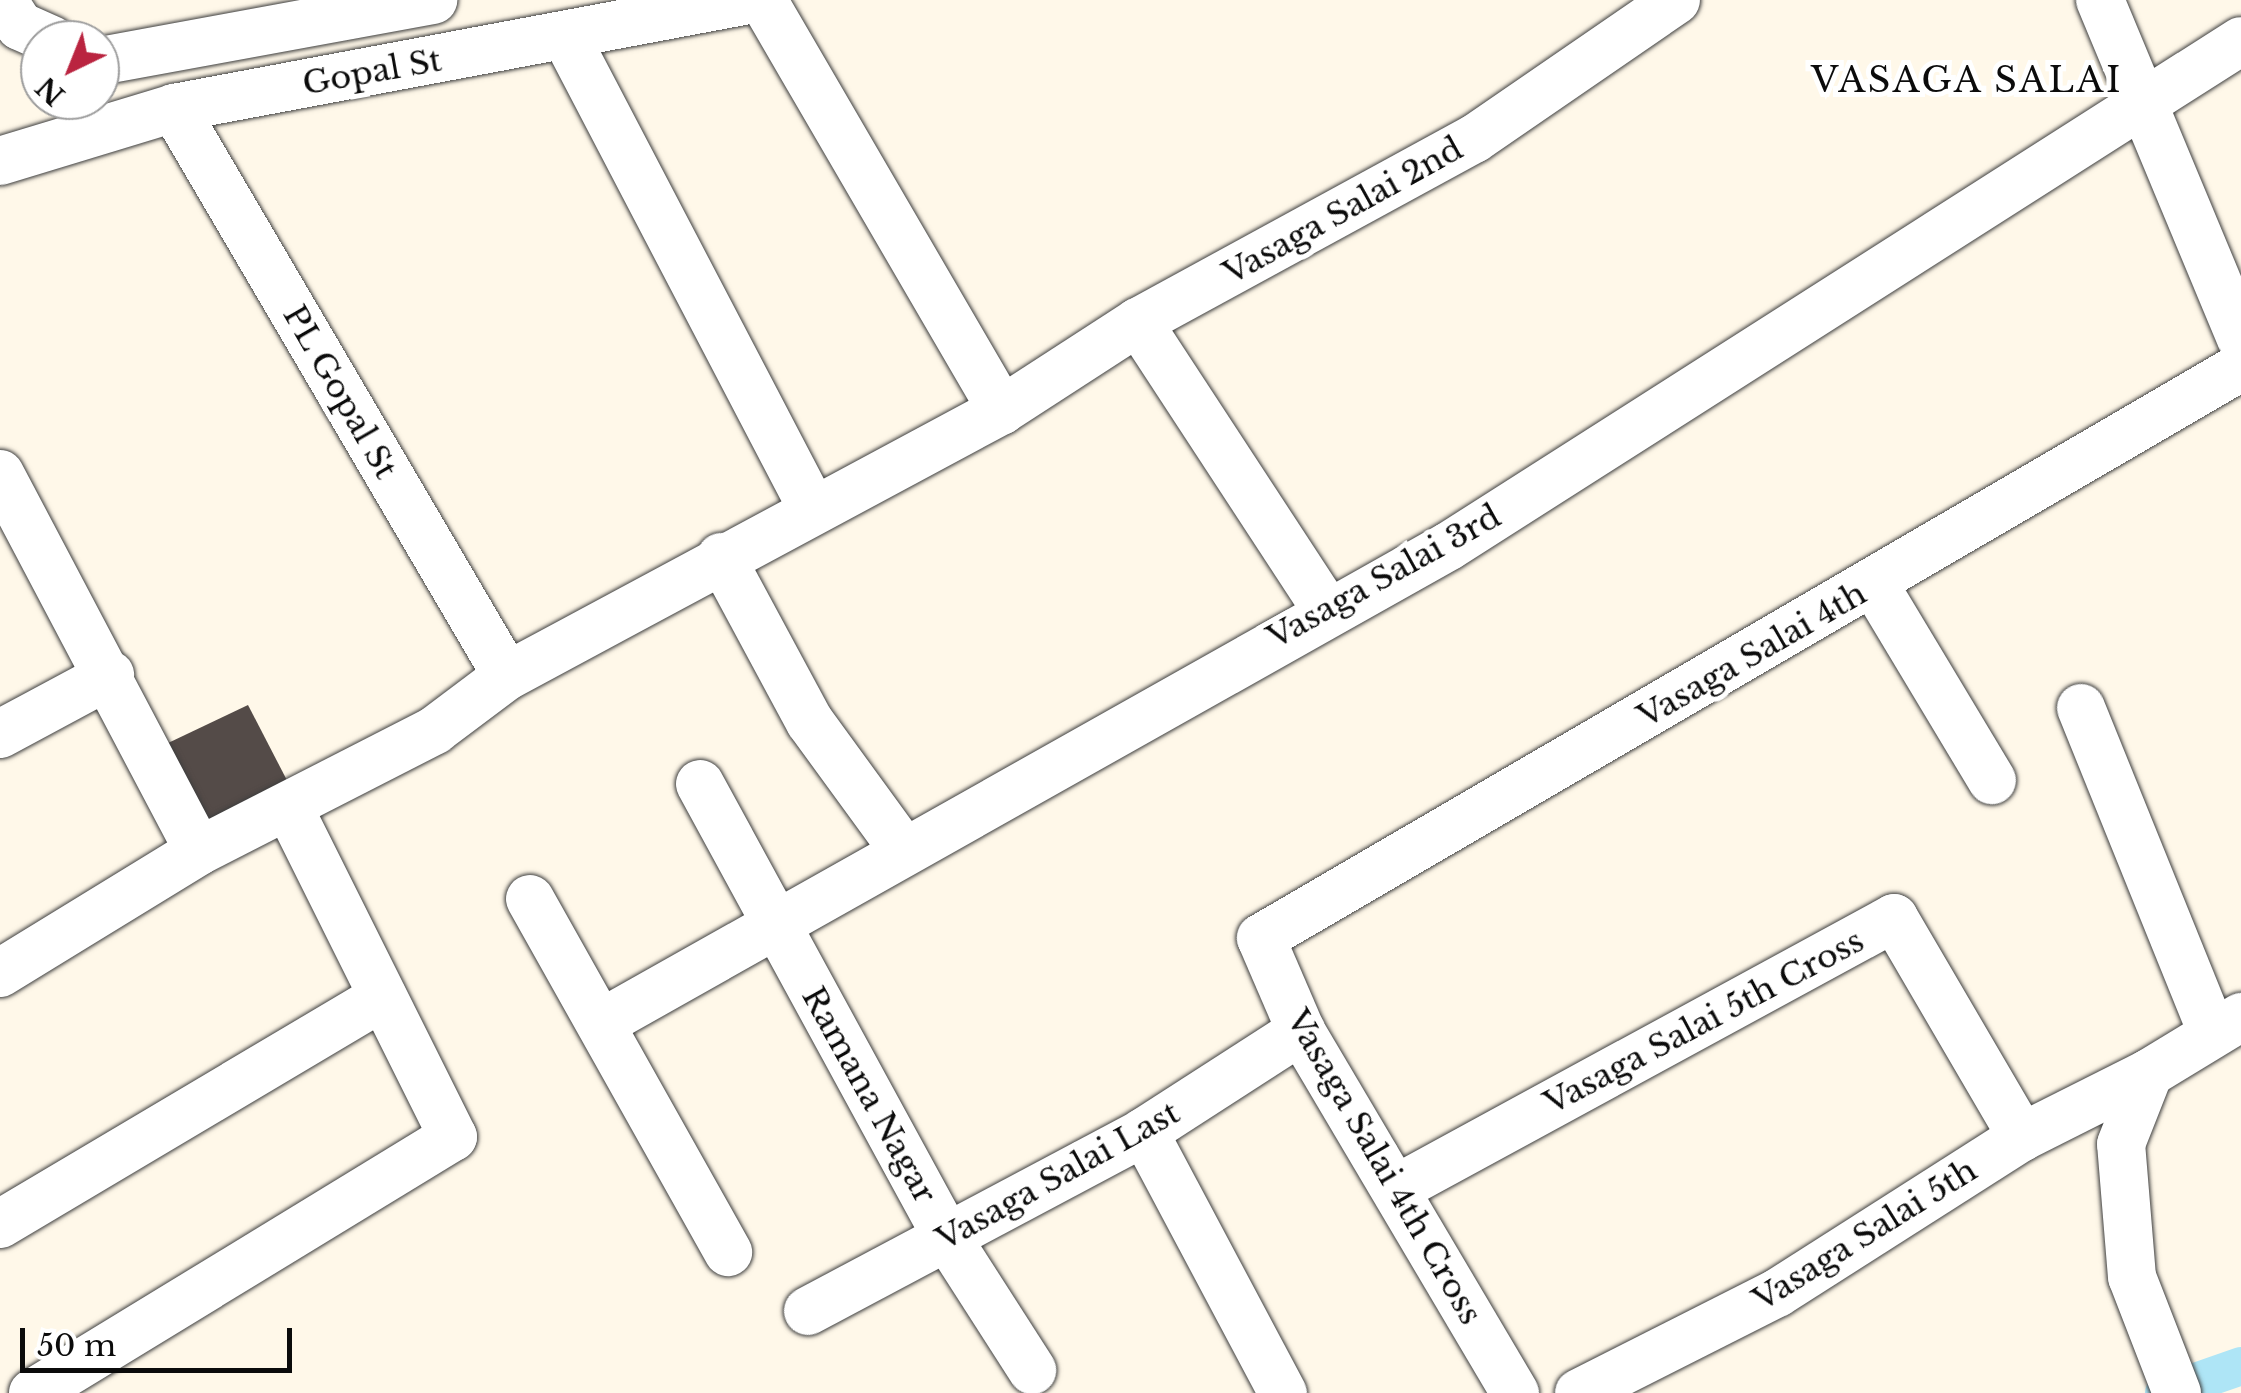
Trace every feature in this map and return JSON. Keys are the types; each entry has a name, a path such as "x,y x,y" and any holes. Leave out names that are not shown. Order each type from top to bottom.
{"street":[{"path":"3,0 20,26"},
{"path":"120,57 433,0"},
{"name":"Gopal St","path":"0,161 174,108 749,0"},
{"path":"763,0 1002,410"},
{"name":"Vasaga Salai 2nd","path":"0,973 199,851 436,730 506,676 811,506 1002,410 1138,322 1474,139 1676,0"},
{"path":"2100,0 2241,338"},
{"path":"566,37 811,506"},
{"name":"Vasaga Salai 3rd","path":"605,1021 774,920 1326,609 1449,546 2241,42"},
{"name":"PL Gopal St","path":"174,108 506,676"},
{"path":"1138,322 1326,609"},
{"name":"Vasaga Salai 4th","path":"1261,938 2241,367"},
{"path":"0,474 110,675 199,851"},
{"path":"721,556 810,722 902,848"},
{"path":"1874,584 1992,780"},
{"path":"0,734 110,675"},
{"path":"2081,708 2226,1023"},
{"name":"Ramana Nagar","path":"700,784 948,1238 1032,1370"},
{"path":"33,1393 453,1137 289,808"},
{"path":"530,899 605,1021 728,1252"},
{"name":"Vasaga Salai 5th Cross","path":"1396,1189 1894,918 2022,1137"},
{"name":"Vasaga Salai 4th Cross","path":"1261,938 1301,1031 1516,1393"},
{"path":"0,1224 384,997"},
{"name":"Vasaga Salai 5th","path":"1579,1393 1778,1293 2022,1137 2149,1073 2226,1023"},
{"name":"Vasaga Salai Last","path":"808,1311 1144,1132 1301,1031"},
{"path":"2149,1073 2121,1144 2132,1277 2177,1393"},
{"path":"1144,1132 1283,1393"}],"building":[{"path":"248,705 292,790 213,831 166,744"}],"waterway":[{"path":"2164,1393 2241,1366"}],"district":[{"name":"VASAGA SALAI","path":"1967,80"}]}
